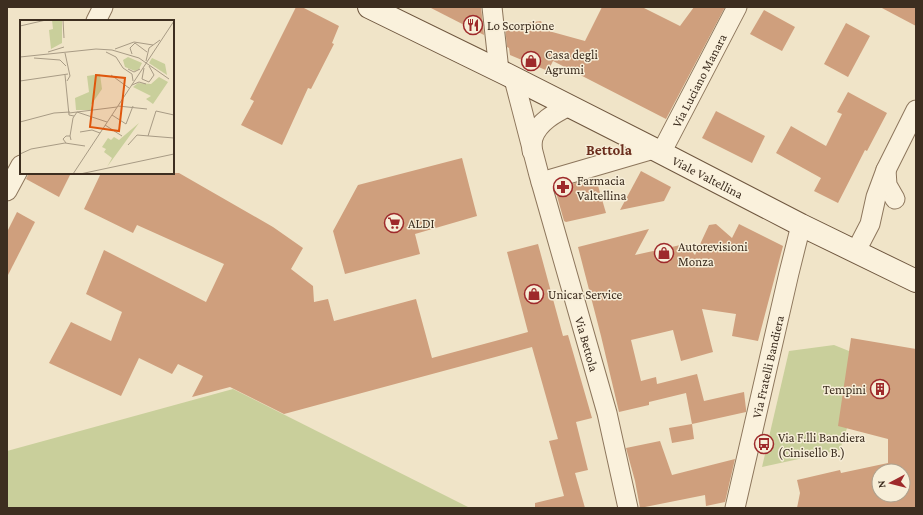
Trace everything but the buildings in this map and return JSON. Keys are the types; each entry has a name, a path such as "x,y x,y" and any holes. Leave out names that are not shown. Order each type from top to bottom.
{"main road":[{"name":"Viale Valtellina","path":"369,7 686,165 801,225 916,281"}],"street":[{"path":"96,20 103,7"},
{"name":"Via Bettola","path":"492,7 507,75 532,151 607,413 628,508"},
{"name":"Via Luciano Manara","path":"658,151 737,7"},
{"name":"Via Bettola","path":"532,151 533,137 538,129 552,115 569,106"},
{"path":"856,251 870,224 876,197 886,170 916,110"},
{"path":"541,182 658,151"},
{"path":"7,191 20,166"},
{"path":"886,170 887,185 895,199"},
{"name":"Via Fratelli Bandiera","path":"735,508 801,225"}],"green space":[{"path":"834,345 849,351 847,428 840,450 762,467 789,351"},
{"path":"233,389 470,508 7,508 7,451"}],"place":[{"name":"Lo Scorpione","path":"473,25"},
{"name":"Casa degli Agrumi","path":"531,61"},
{"name":"Farmacia Valtellina","path":"563,187"},
{"name":"ALDI","path":"394,223"},
{"name":"Autorevisioni Monza","path":"664,253"},
{"name":"Unicar Service","path":"534,294"},
{"name":"Tempini","path":"880,389"},
{"name":"Via F.lli Bandiera (Cinisello B.)","path":"764,444"}],"district":[{"name":"Bettola","path":"609,150"}]}
